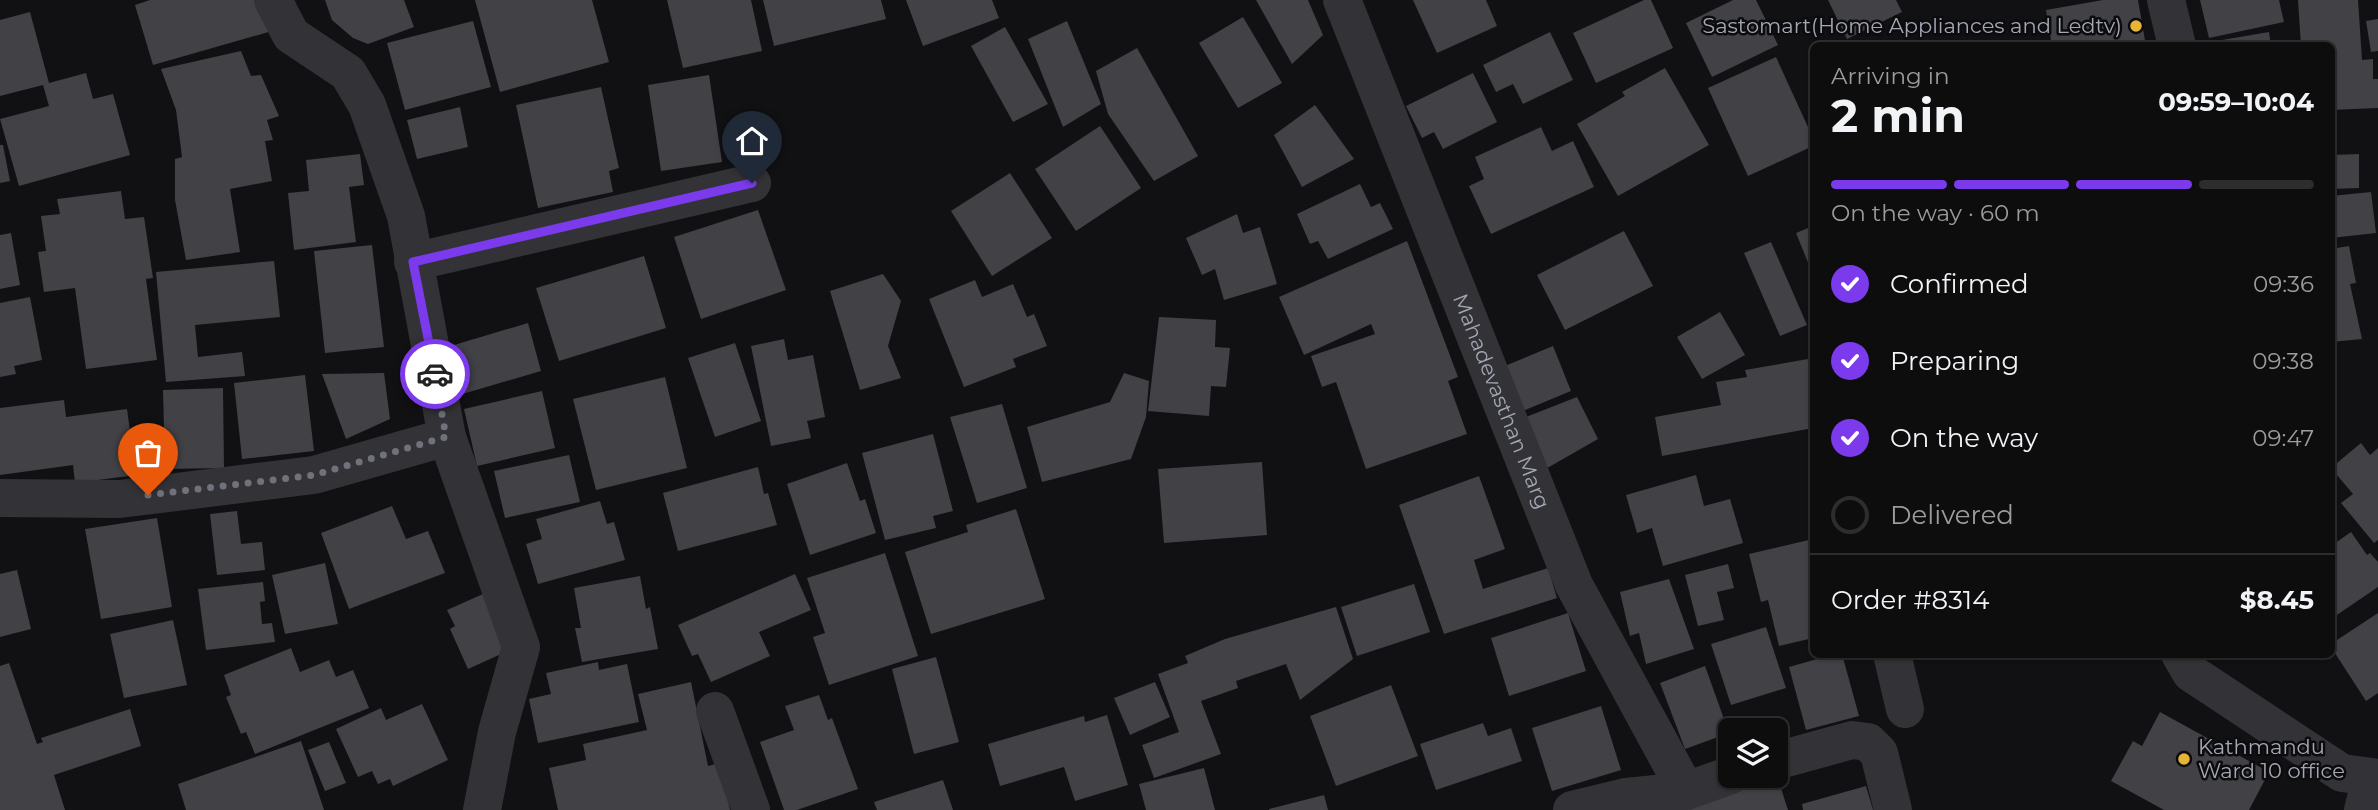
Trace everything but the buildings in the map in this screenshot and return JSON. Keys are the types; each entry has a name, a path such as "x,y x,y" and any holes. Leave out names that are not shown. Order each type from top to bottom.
{"street":[{"path":"273,0 291,35 348,73 367,105 406,216 446,437 521,647 497,732 482,810"},
{"name":"Mahadevasthan Marg","path":"1342,0 1574,584 1686,791"},
{"path":"2166,0 2176,42"},
{"path":"413,262 752,183"},
{"path":"0,498 120,499 314,475 446,437"},
{"path":"1893,658 1905,709"},
{"path":"2182,658 2191,673 2342,773 2371,789"},
{"path":"715,710 751,810"},
{"path":"1788,758 1852,740 1868,742 1880,753 1893,810"},
{"path":"1572,810 1629,803 1686,791 1718,780"}],"way so far":[{"path":"148,495 314,475 446,437 435,374"}],"place":[{"name":"Sastomart(Home Appliances and Ledtv)","path":"2136,26"},
{"name":"Kathmandu Ward 10 office","path":"2184,759"}],"route":[{"path":"435,374 413,262 752,183"}]}
